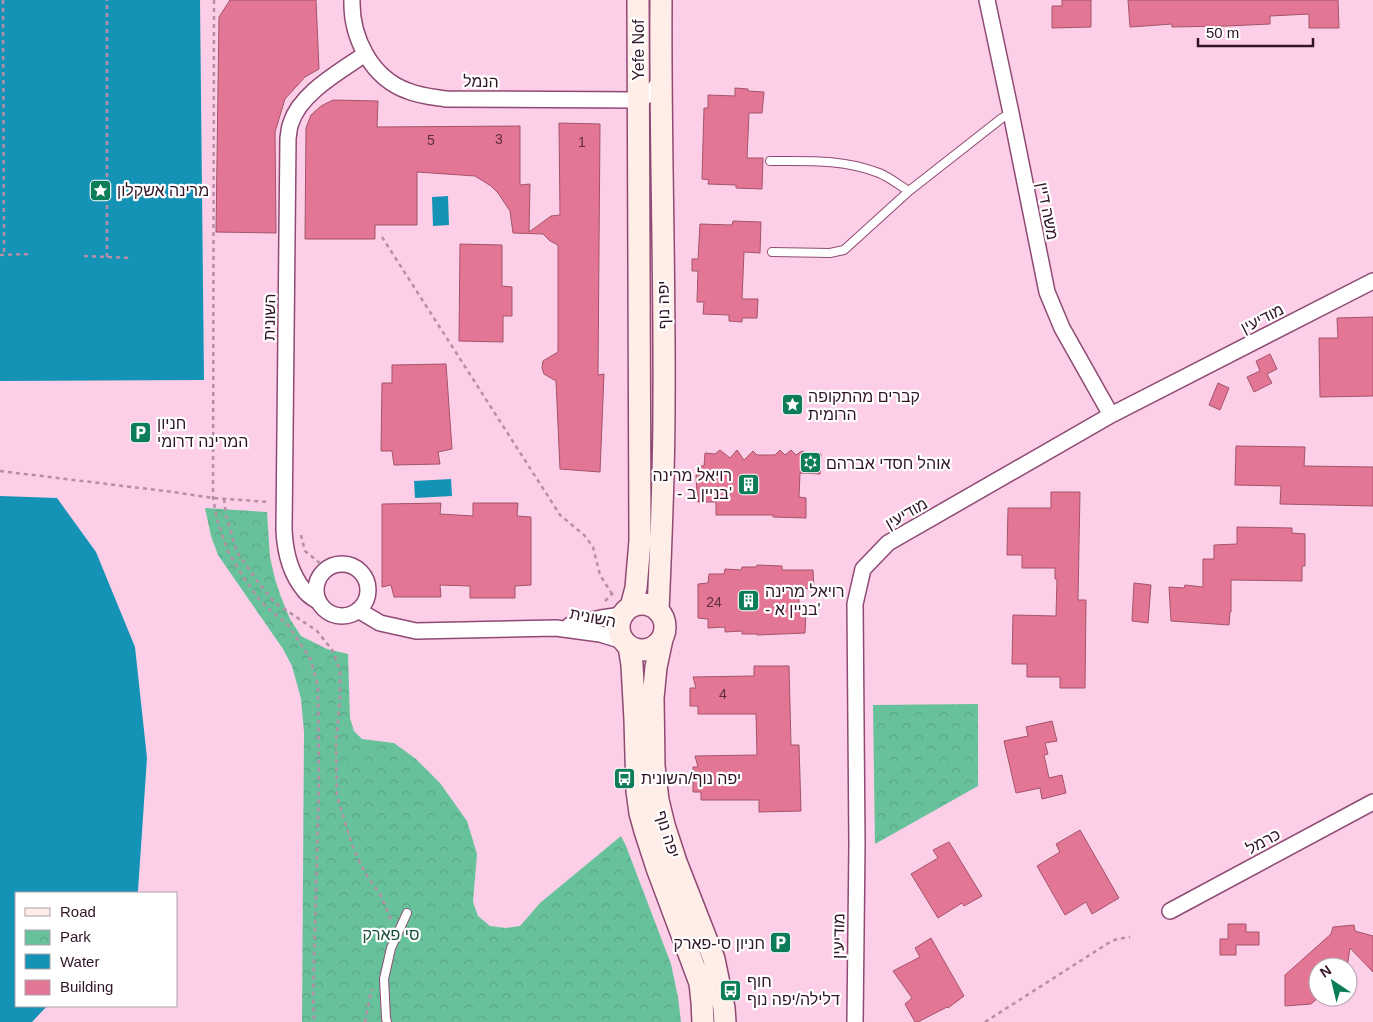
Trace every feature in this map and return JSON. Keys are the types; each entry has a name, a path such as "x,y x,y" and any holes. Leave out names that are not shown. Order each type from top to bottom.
{"main road":[{"name":"Yefe Nof","path":"638,0 638,100"},
{"name":"יפה נוף","path":"658,611 663,514 664,405 660,81 661,0"},
{"name":"יפה נוף","path":"627,611 636,588 640,541 638,100"},
{"path":"645,604 658,611 663,617 665,632 657,645 650,649 636,650 626,644 620,634 619,626 627,611 638,605 645,604"},
{"name":"יפה נוף","path":"662,639 656,667 653,698 654,766 658,800 676,862 714,959 723,1000 725,1022"},
{"name":"יפה נוף","path":"626,644 632,665 637,791 640,812 654,859 700,983 703,1022"}],"street":[{"name":"הנמל","path":"352,0 352,14 357,35 365,54 376,69 390,82 406,91 422,96 446,99 638,100"},
{"name":"משה דיין","path":"987,0 1047,292 1062,328 1112,416"},
{"name":"השונית","path":"365,54 317,88 302,103 291,122 288,138 284,504 285,548 292,570 304,591 330,613 337,615 344,616 358,610 380,623 416,631 556,628 600,634 626,644"},
{"path":"638,100 646,97 653,91 660,81"},
{"name":"מודיעין","path":"855,1022 857,844 855,604 863,568 888,543 1112,416 1373,280"},
{"path":"319,602 316,588 321,574 335,565 343,564 352,566 365,578 367,595 364,603 358,610"},
{"name":"השונית","path":"556,628 627,611"},
{"name":"כרמל","path":"1170,911 1373,802"}],"lane":[{"path":"772,252 830,253 844,250 909,191 1011,113"},
{"path":"770,161 827,161 855,166 880,173 909,191"},
{"path":"387,1022 384,979 391,948 407,913"}],"path":[{"path":"3,0 4,255"},
{"path":"107,0 107,256"},
{"path":"214,0 214,498 217,519 228,552 261,602 288,625 310,658 318,686 319,783 314,1022"},
{"path":"382,237 560,515 584,535 593,547 600,575 612,594"},
{"path":"0,255 30,254"},
{"path":"84,256 132,258"},
{"path":"0,471 214,498 284,504"},
{"path":"224,499 226,515 237,552 258,582 274,602 317,631 333,651 340,671 336,743 337,796 352,845 364,871 381,896 392,921"},
{"path":"300,530 305,551 327,569"},
{"path":"985,1022 1110,942 1130,937"},
{"path":"365,1022 375,981"}],"green space":[{"name":"סי פארק","path":"205,508 267,512 270,557 275,579 290,619 301,636 327,649 348,654 350,718 354,731 362,739 394,743 416,759 440,783 467,821 477,854 473,902 478,916 490,926 506,928 520,926 540,903 621,836 671,964 681,1022 302,1022 304,732 301,699 292,666 283,649 218,555 211,536"},
{"path":"978,704 978,786 875,844 873,705"}],"water":[{"name":"מרינה אשקלון","path":"0,0 200,0 204,380 0,381"},
{"path":"448,196 449,225 433,226 432,197"},
{"path":"451,479 452,496 415,498 414,481"},
{"path":"0,496 57,498 96,552 135,647 147,758 138,891 15,892 15,1007 46,1007 32,1022 0,1022"}],"building":[{"path":"230,0 316,0 319,69 305,77 285,99 275,132 276,233 216,232 219,17"},
{"path":"1062,0 1091,0 1091,27 1052,28 1052,6 1062,6"},
{"path":"1128,0 1338,0 1339,28 1309,28 1309,14 1270,16 1270,24 1172,27 1172,24 1130,27"},
{"path":"735,88 764,92 762,113 749,113 747,158 763,158 762,189 736,188 736,185 708,184 709,180 702,179 704,108 708,108 708,95 735,96"},
{"path":"333,100 378,101 377,127 520,126 520,185 530,184 529,232 551,216 560,215 559,123 600,124 598,375 604,374 600,472 560,469 556,381 544,374 542,368 543,361 558,352 558,245 550,241 543,234 513,233 510,211 491,186 475,176 417,172 417,225 375,225 375,239 305,239 306,128 311,115 321,106"},
{"path":"733,221 761,222 760,253 744,252 742,299 758,299 757,318 742,318 742,322 729,321 729,315 703,314 704,302 697,302 698,271 692,271 692,259 698,259 700,224 732,225"},
{"path":"460,244 502,245 502,286 512,287 512,316 503,316 503,342 459,341"},
{"path":"1373,317 1373,396 1320,397 1319,338 1338,338 1337,318"},
{"path":"1270,354 1277,369 1267,374 1272,383 1254,392 1247,377 1260,371 1256,361"},
{"path":"446,364 452,449 438,452 440,464 394,465 392,451 381,451 382,383 392,383 392,365"},
{"path":"1218,383 1229,388 1220,410 1209,405"},
{"path":"1236,446 1305,447 1304,466 1373,467 1373,506 1280,504 1281,486 1235,485"},
{"name":"רויאל מרינה - בניין ב'","path":"720,450 730,458 737,450 744,460 753,451 757,455 775,455 780,450 785,455 791,450 796,455 802,451 805,453 821,454 820,474 800,473 799,497 806,498 806,518 773,517 773,515 716,515 716,502 698,502 696,475 698,475 698,466 704,466 705,453 715,454"},
{"path":"1051,492 1080,492 1078,600 1086,600 1085,688 1060,688 1060,677 1027,677 1027,664 1012,664 1013,615 1056,616 1057,579 1055,579 1055,568 1022,568 1022,555 1007,555 1008,508 1051,508"},
{"path":"441,503 440,514 473,516 473,503 518,503 517,516 531,517 531,585 515,586 515,598 470,598 470,586 440,585 441,597 394,597 391,585 382,587 382,504"},
{"path":"1237,527 1292,528 1292,533 1305,534 1305,566 1302,566 1302,581 1231,580 1229,625 1171,621 1169,587 1184,588 1185,585 1203,587 1203,559 1214,559 1214,545 1237,544"},
{"name":"רויאל מרינה - בניין א'","path":"757,565 782,566 782,570 813,570 814,589 799,588 799,612 806,612 805,633 757,635 742,634 742,631 725,632 725,627 708,628 708,619 698,618 698,584 708,583 709,574 724,574 725,569 741,570 742,567 756,567"},
{"path":"1134,583 1151,585 1148,623 1132,621"},
{"path":"754,666 789,666 791,745 799,745 801,811 759,812 759,800 701,800 701,792 693,792 693,767 698,767 695,756 757,755 756,714 698,714 698,706 690,706 690,688 696,688 693,677 754,676"},
{"path":"1052,721 1057,741 1045,743 1048,754 1044,755 1049,778 1062,775 1066,793 1042,799 1040,788 1016,793 1004,741 1028,736 1026,727"},
{"path":"1080,830 1119,898 1092,914 1086,902 1065,915 1037,866 1060,852 1056,844"},
{"path":"949,842 982,896 964,906 962,903 938,918 911,874 938,858 933,850"},
{"path":"1228,924 1246,924 1246,932 1259,932 1259,945 1236,945 1236,955 1220,955 1220,939 1228,939"},
{"path":"1354,925 1355,931 1373,936 1373,972 1350,948 1349,957 1308,957 1308,1004 1285,1006 1285,975 1331,934 1333,927"},
{"path":"931,938 964,996 948,1008 915,1022 905,1004 912,998 893,971 920,957 915,948"}],"place":[{"name":"מרינה אשקלון","path":"101,190"},
{"name":"קברים מהתקופה הרומית","path":"792,405"},
{"name":"חניון המרינה דרומי","path":"141,432"},
{"name":"אוהל חסדי אברהם","path":"810,463"},
{"name":"רויאל מרינה - בניין ב'","path":"748,484"},
{"name":"רויאל מרינה - בניין א'","path":"749,600"},
{"name":"יפה נוף/השונית","path":"625,778"},
{"name":"חניון סי-פארק","path":"781,943"},
{"name":"חוף דלילה/יפה נוף","path":"731,990"}]}
